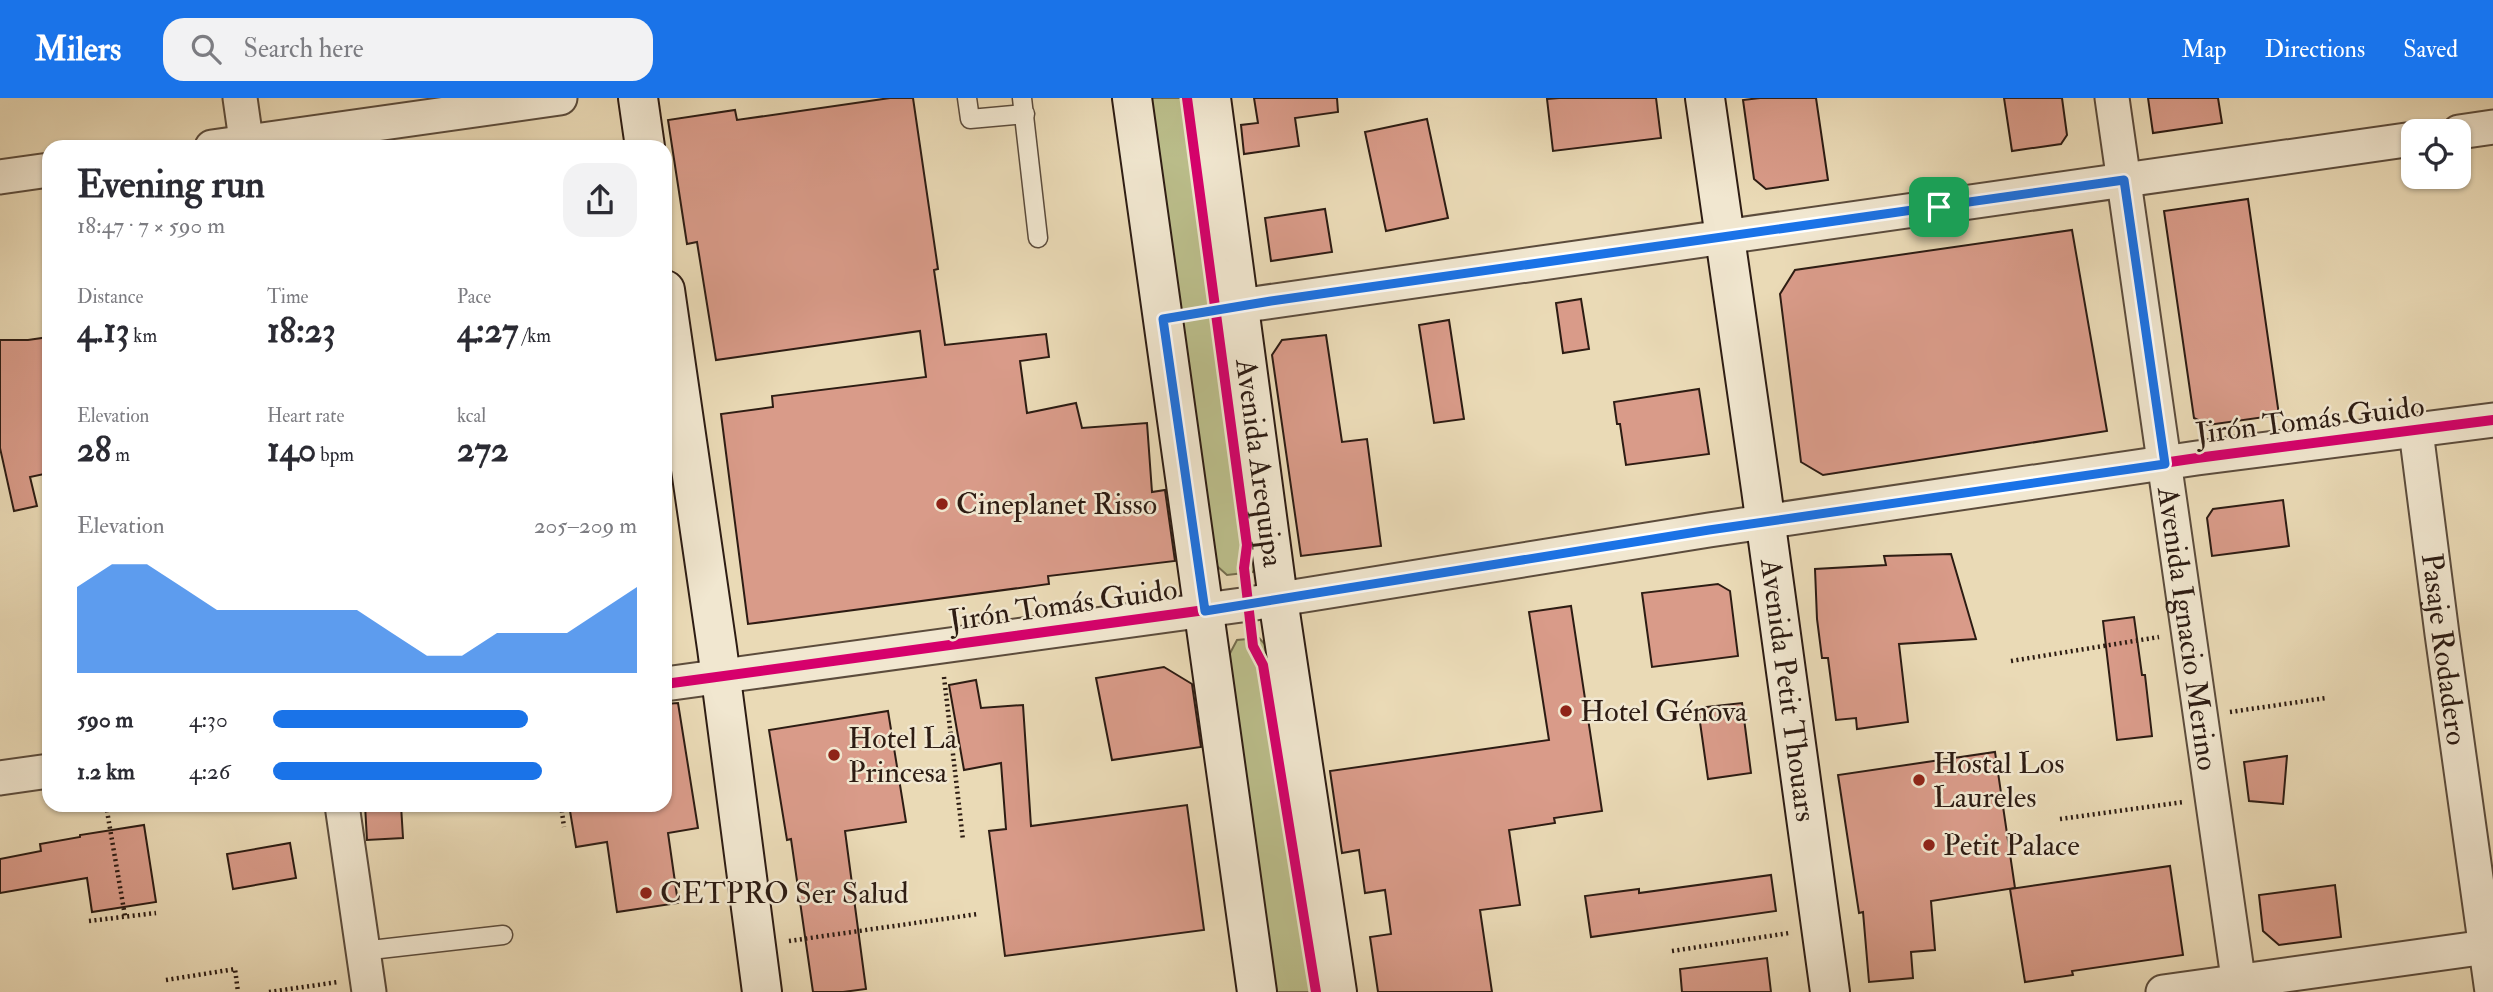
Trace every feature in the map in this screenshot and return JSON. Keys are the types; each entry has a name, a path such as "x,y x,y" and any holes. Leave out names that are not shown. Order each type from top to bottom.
{"main road":[{"path":"638,98 639,140"},
{"path":"1132,98 1257,992"},
{"name":"Avenida Arequipa","path":"1210,98 1278,599 1337,992"},
{"name":"Avenida Petit Thouars","path":"1705,98 1830,992"},
{"path":"672,339 762,992"}],"street":[{"path":"240,98 246,140"},
{"path":"280,140 560,98"},
{"name":"Avenida Ignacio Merino","path":"2112,98 2239,987"},
{"path":"2471,130 2493,127"},
{"path":"1239,306 2401,141"},
{"path":"0,177 42,171"},
{"name":"Jirón Tomás Guido","path":"672,683 1205,611 1766,522 2493,420"},
{"name":"Pasaje Rodadero","path":"2416,431 2442,634 2489,947 2492,992"},
{"path":"0,778 42,772"},
{"path":"343,812 366,973"},
{"path":"2163,992 2239,987 2489,947"}],"lane":[{"path":"967,98 970,119 1023,106 1038,238"},
{"path":"366,973 503,935"}],"path":[{"path":"2011,661 2188,632"},
{"path":"940,647 963,840"},
{"path":"2200,717 2326,698"},
{"path":"2060,819 2212,798"},
{"path":"107,812 125,916"},
{"path":"562,812 564,827"},
{"path":"89,921 156,913"},
{"path":"755,946 978,915"},
{"path":"1672,951 1821,928"},
{"path":"166,980 234,969 238,992"},
{"path":"269,992 366,973"}],"green space":[{"path":"1149,98 1197,98 1258,560 1253,572 1227,575 1217,566"},
{"path":"1259,638 1273,653 1323,992 1274,992 1227,659 1237,640"}],"building":[{"path":"890,98 913,98 938,269 934,270 945,345 1046,334 1049,357 1020,361 1027,413 1076,403 1082,428 1147,423 1152,492 1165,490 1175,561 1048,576 1049,584 748,624 721,414 773,407 772,396 926,377 920,331 716,360 697,242 687,244 668,120 735,110 737,120"},
{"path":"1254,98 1337,98 1338,112 1295,118 1299,146 1244,154 1241,125 1258,123"},
{"path":"1656,98 1661,138 1553,151 1547,99"},
{"path":"1816,98 1828,180 1766,189 1754,179 1743,100"},
{"path":"2004,98 2062,98 2067,135 2061,144 2012,151"},
{"path":"2148,98 2218,98 2222,123 2153,133"},
{"path":"1427,119 1448,218 1386,231 1365,132"},
{"path":"2248,199 2279,415 2208,425 2194,418 2164,211"},
{"path":"1325,209 1332,252 1271,261 1265,218"},
{"path":"2072,230 2107,431 1823,475 1801,462 1780,294 1795,270"},
{"path":"1581,299 1589,349 1563,353 1556,303"},
{"path":"1449,320 1464,419 1434,423 1419,325"},
{"path":"1326,335 1342,442 1367,439 1381,546 1301,556 1272,355 1282,340"},
{"path":"42,338 42,474 30,477 37,506 14,511 0,448 0,340"},
{"path":"1699,389 1709,454 1626,465 1614,402"},
{"path":"2283,500 2289,546 2212,556 2207,518 2213,509"},
{"path":"1951,554 1976,639 1899,644 1908,722 1857,729 1856,718 1836,720 1828,658 1822,658 1815,569 1886,565 1884,556"},
{"path":"1718,584 1730,591 1738,656 1652,667 1642,593"},
{"path":"1571,606 1602,811 1554,818 1555,823 1509,830 1520,905 1480,910 1492,992 1378,992 1370,937 1391,934 1385,890 1365,893 1359,850 1342,853 1330,771 1549,740 1529,612"},
{"path":"2134,617 2142,675 2145,675 2152,736 2117,740 2103,621"},
{"path":"1164,667 1192,684 1201,747 1112,760 1096,678"},
{"path":"976,680 981,708 1023,705 1031,826 1187,805 1204,930 1005,956 989,831 1006,829 1001,763 964,770 949,685"},
{"path":"672,703 678,703 698,828 668,833 678,903 617,912 607,842 576,847 570,812 672,812"},
{"path":"1742,703 1751,773 1708,779 1698,708"},
{"path":"888,711 906,822 845,831 866,989 813,992 791,839 787,840 769,730"},
{"path":"1995,752 2015,888 1931,901 1935,950 1911,952 1913,978 1869,982 1863,912 1859,913 1838,775"},
{"path":"2287,756 2283,804 2249,801 2244,762"},
{"path":"365,812 401,812 403,838 367,840"},
{"path":"144,825 156,902 92,912 87,878 0,893 0,859 41,851 40,844"},
{"path":"290,843 296,878 233,889 227,854"},
{"path":"2170,866 2183,955 2072,971 2073,975 2025,982 2010,889"},
{"path":"1771,875 1776,911 1591,937 1585,896 1639,889 1639,893"},
{"path":"2335,885 2341,937 2279,945 2263,931 2259,895"},
{"path":"1767,958 1771,992 1682,992 1680,969"}],"cycle path":[{"path":"1187,98 1247,545 1244,568 1253,646 1263,665 1316,992"},
{"path":"672,683 1249,604 1709,530 2197,458 2493,420"}],"place":[{"name":"Cineplanet Risso","path":"942,504"},
{"name":"Hotel Génova","path":"1566,711"},
{"name":"Hotel La Princesa","path":"834,755"},
{"name":"Hostal Los Laureles","path":"1919,780"},
{"name":"Petit Palace","path":"1929,845"},
{"name":"CETPRO Ser Salud","path":"646,893"}],"route":[{"path":"2124,180 2165,464 1709,530 1205,611 1163,319 1271,301 1939,207 2124,180"}]}
